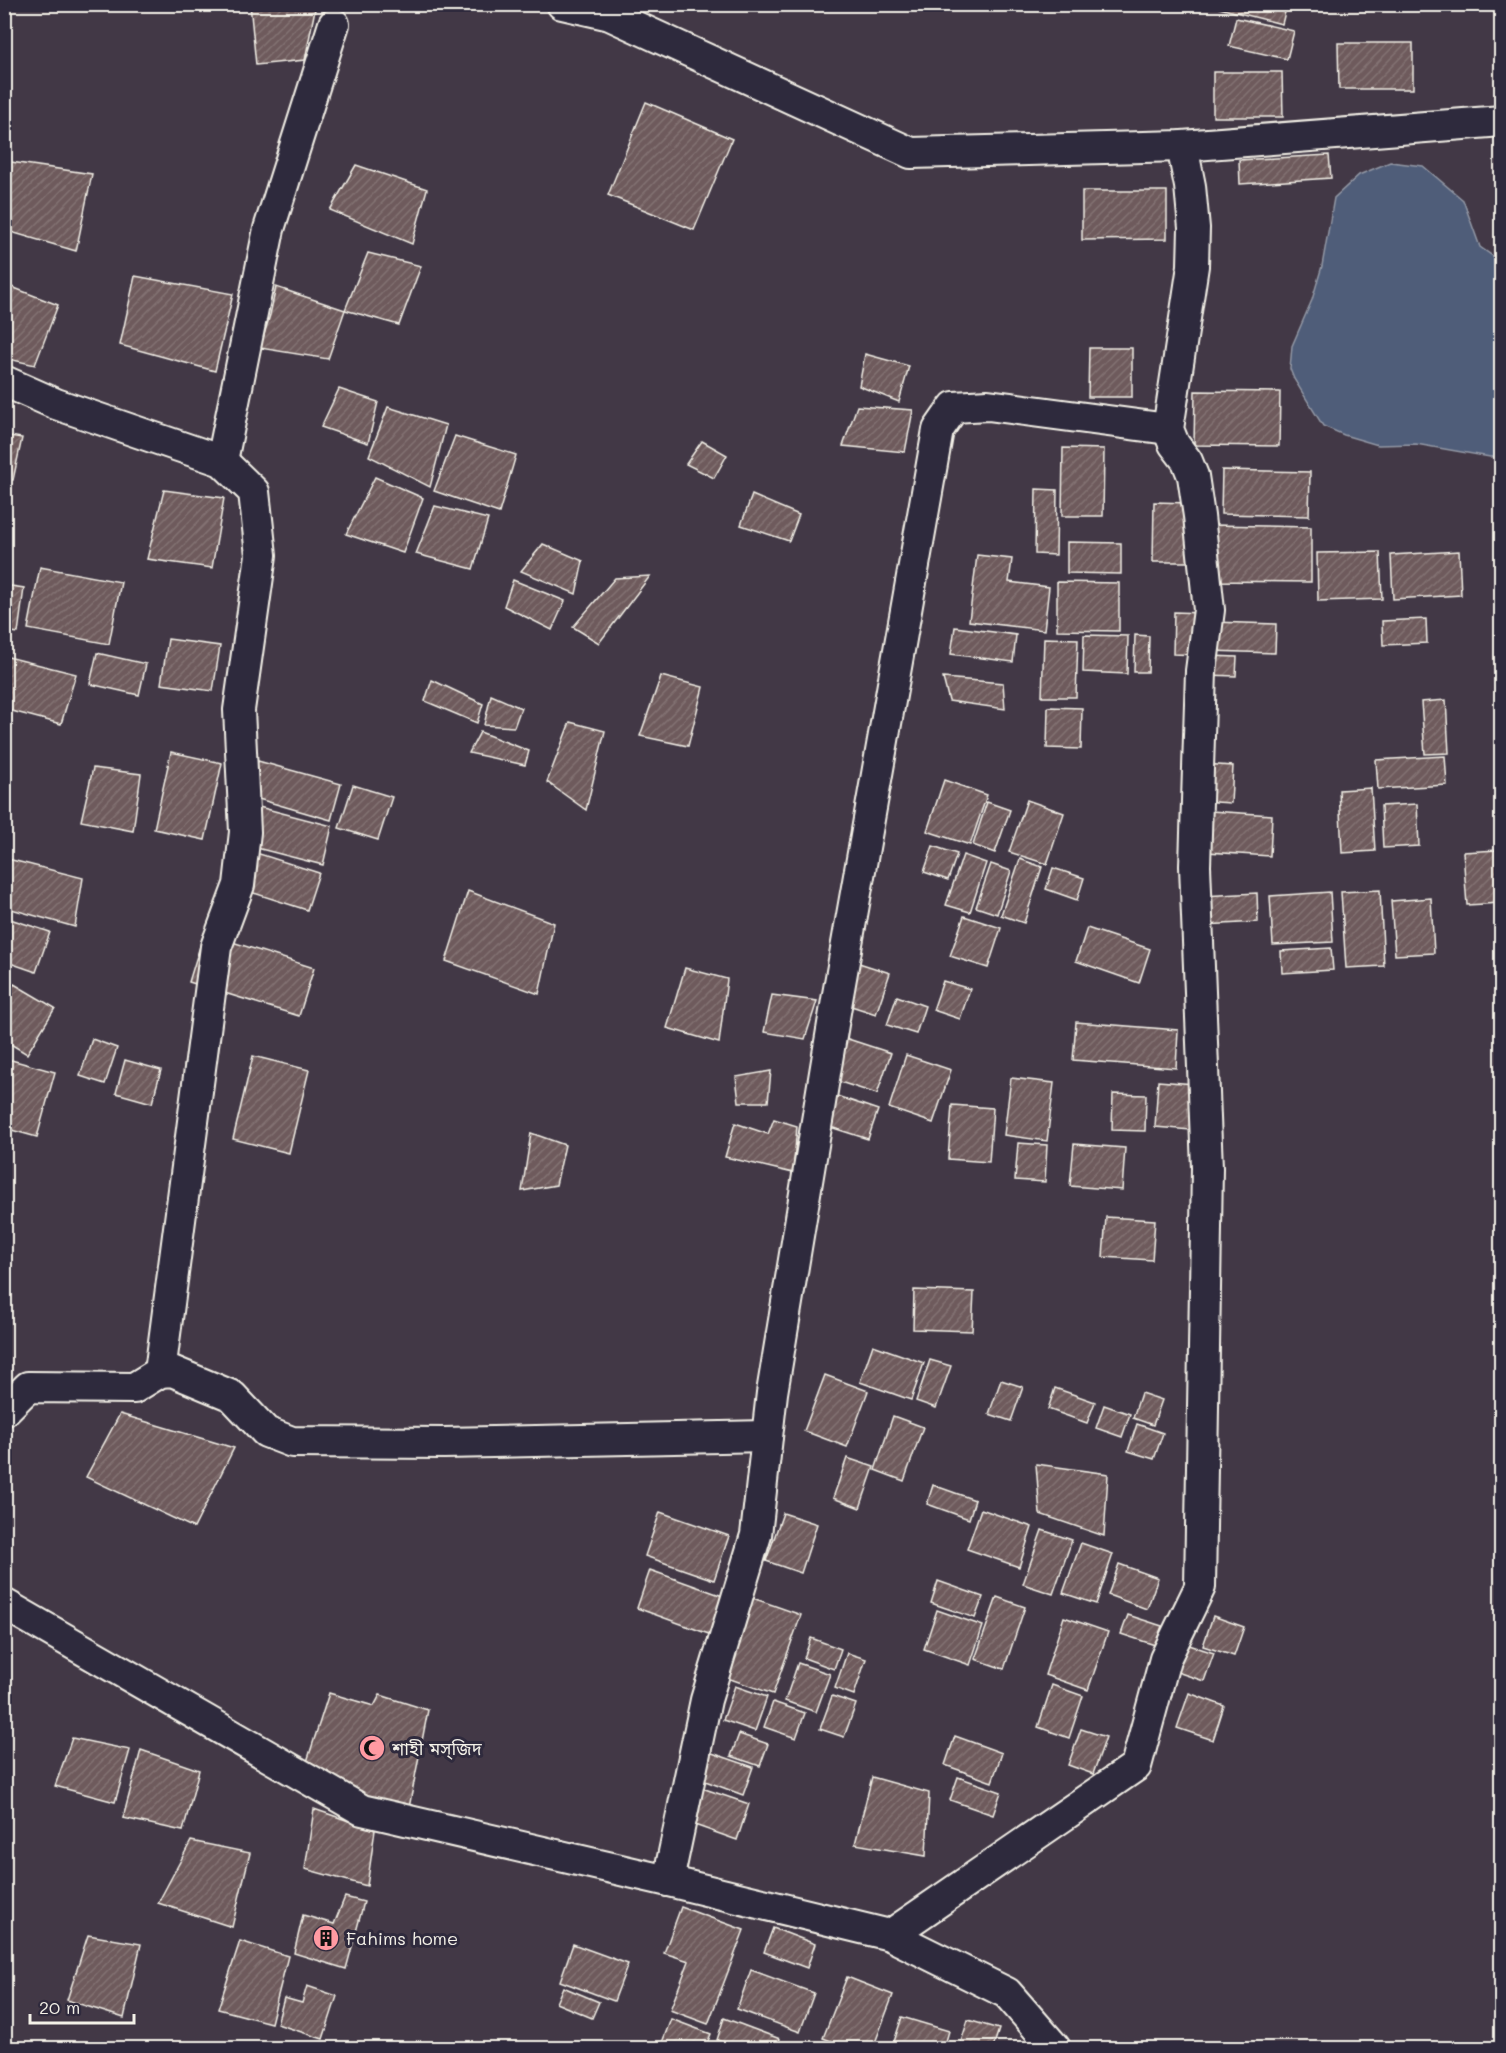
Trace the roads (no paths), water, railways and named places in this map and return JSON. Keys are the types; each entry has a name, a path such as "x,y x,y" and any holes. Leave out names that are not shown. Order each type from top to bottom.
{"street":[{"path":"562,4 612,10 911,153 1182,146 1502,121"},
{"path":"222,461 270,229 334,24"},
{"path":"890,1935 1136,1766 1165,1659 1200,1587 1207,1168 1195,866 1201,671 1209,610 1200,516 1193,476 1168,429 1193,266 1194,228 1190,186 1182,146"},
{"path":"4,381 56,404 222,461 254,492 261,555 239,710 245,832 239,885 216,947 160,1372"},
{"path":"668,1881 706,1700 756,1535 772,1393 837,1000 938,430 954,407 988,405 1168,429"},
{"path":"4,1411 28,1387 134,1388 160,1372 172,1371 232,1396 266,1432 292,1442 444,1443 767,1436"},
{"path":"4,1604 362,1810 890,1935 1007,1992 1055,2049"}],"water":[{"path":"1390,162 1423,166 1463,200 1480,247 1501,262 1501,456 1490,457 1416,444 1378,445 1344,435 1323,426 1290,369 1292,346 1312,300 1322,266 1334,198 1359,175"}],"place":[{"name":"শাহী মস্জিদ","path":"372,1748"},
{"name":"Fahims home","path":"326,1938"}]}
